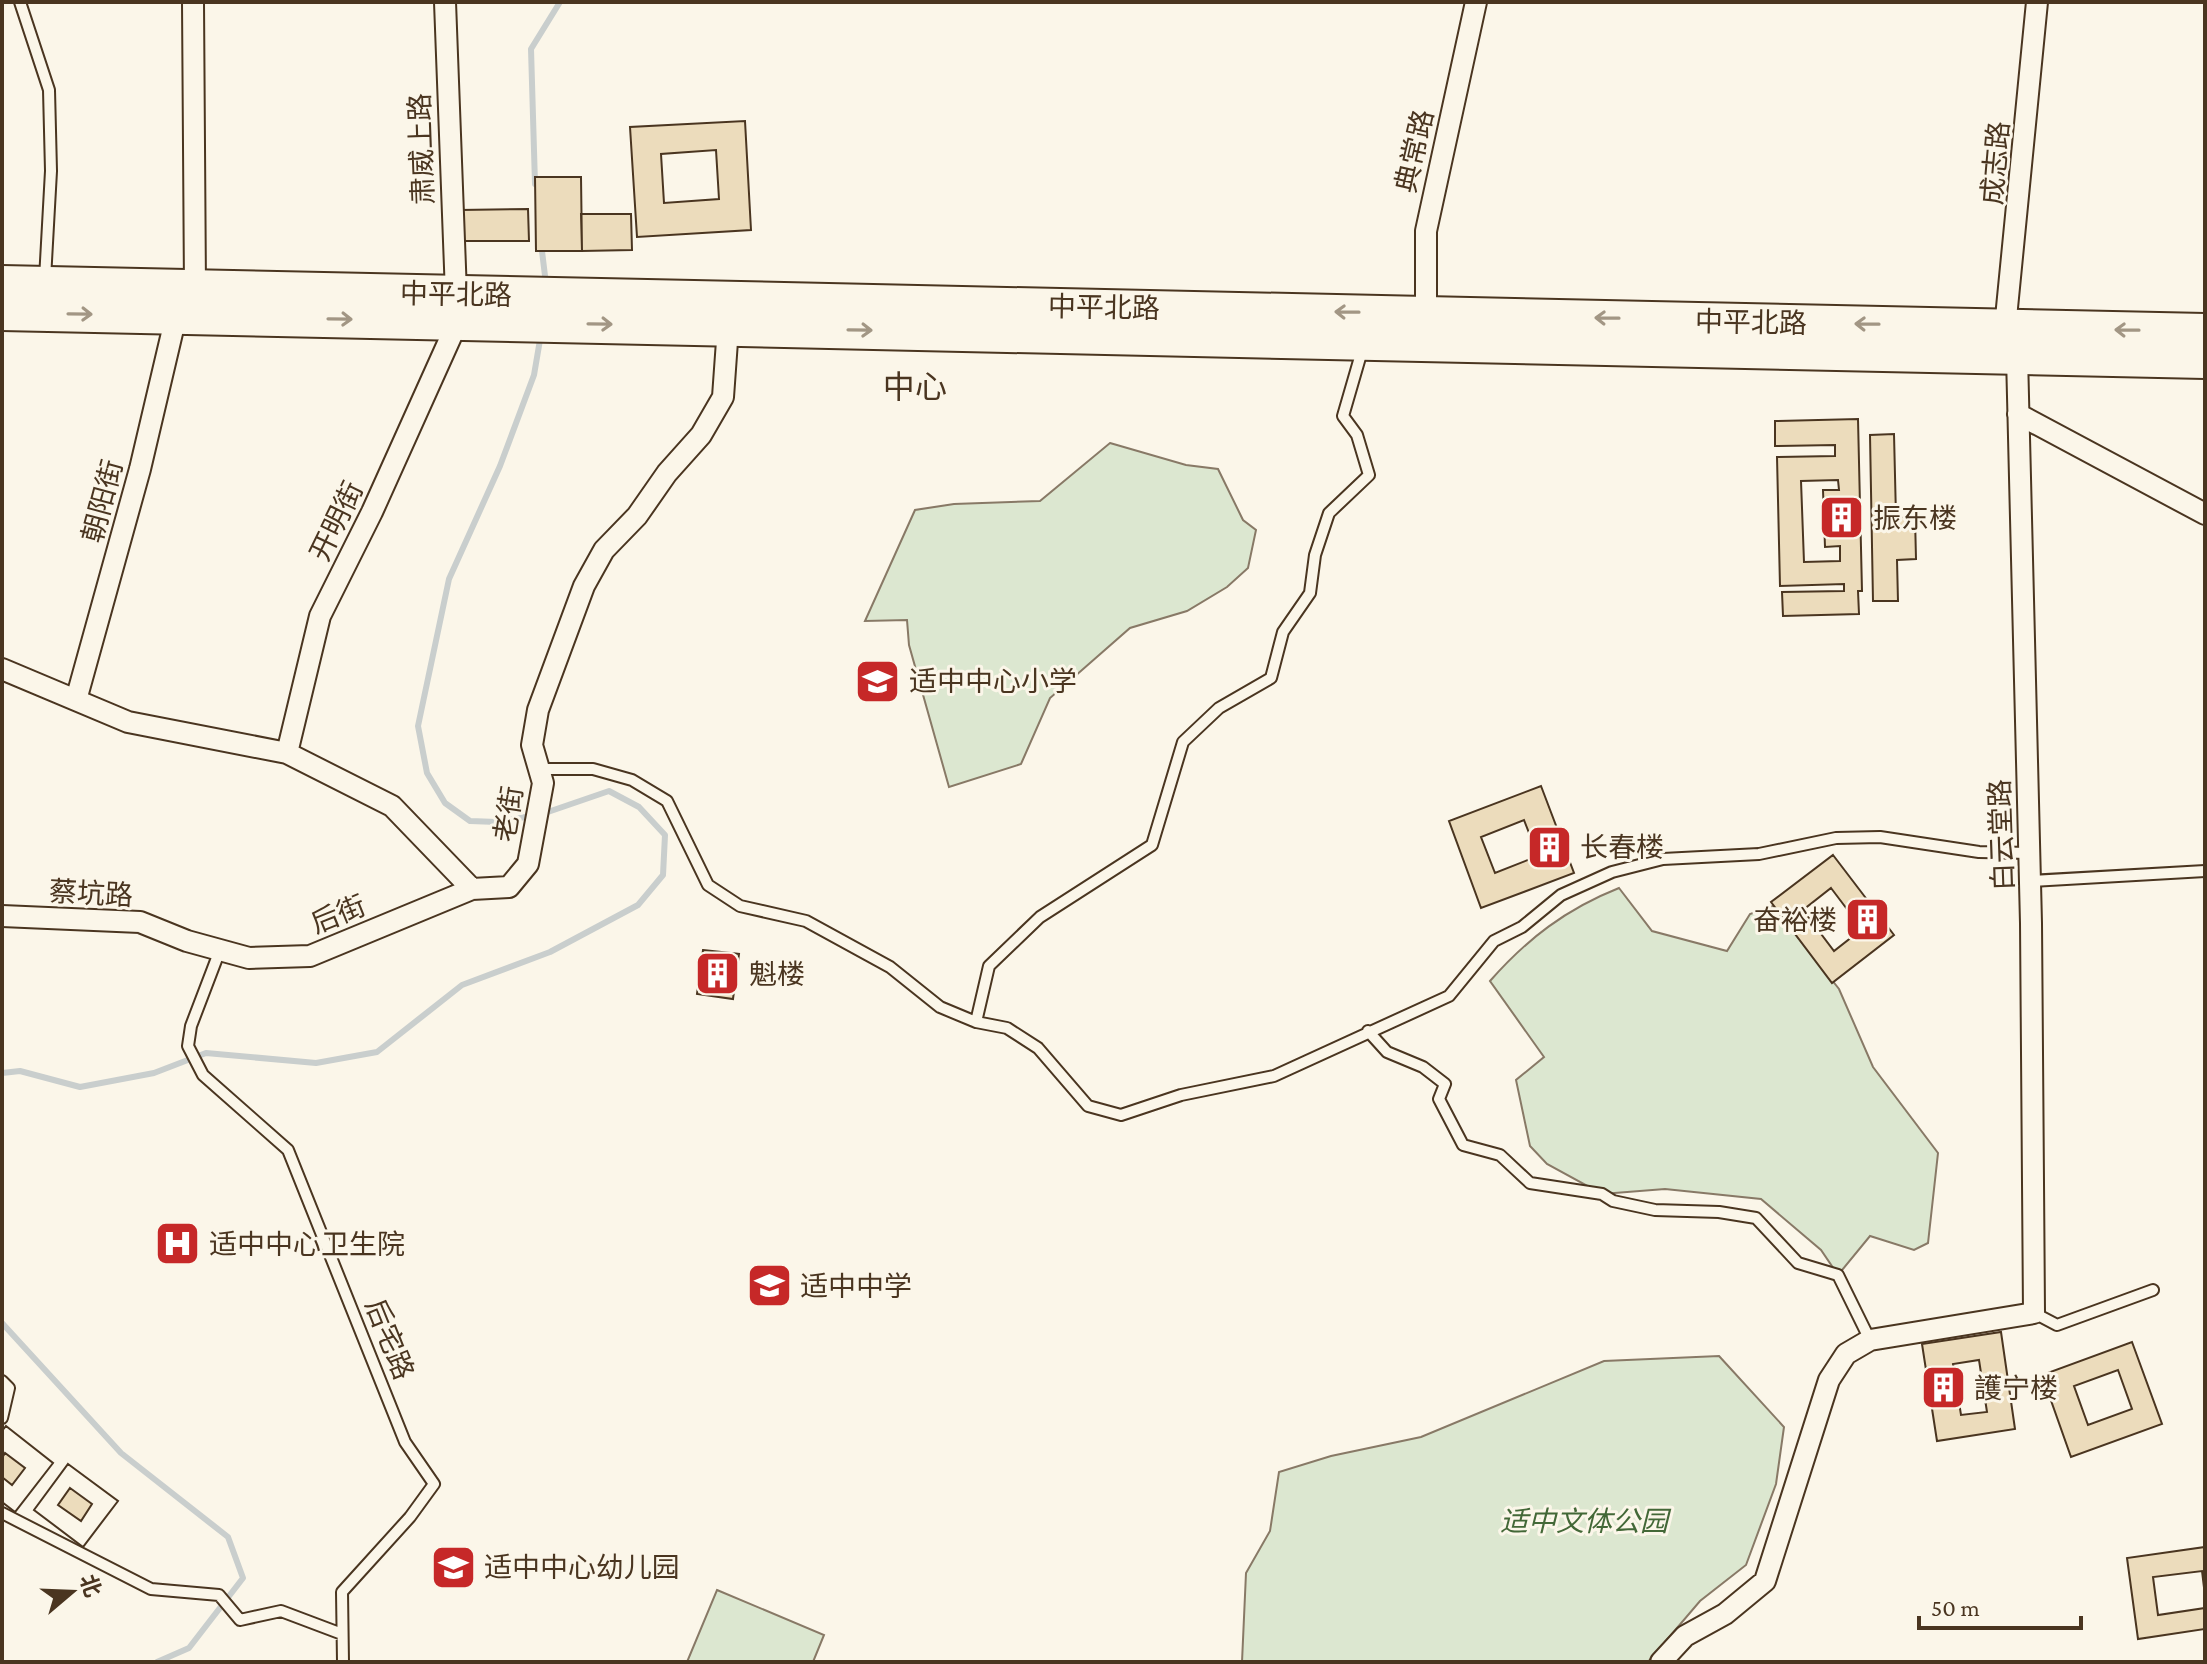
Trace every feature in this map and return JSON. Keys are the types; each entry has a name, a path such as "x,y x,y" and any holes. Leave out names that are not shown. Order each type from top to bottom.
{"highway":[{"path":"2,284 45,285 186,302"},
{"path":"2,312 186,302 457,308 728,327 1364,341 2011,342 2205,360"},
{"name":"中平北路","path":"457,308 1426,314 2011,342 2205,332"}],"street":[{"name":"朝阳街","path":"76,700 186,302 193,2"},
{"name":"肃威上路","path":"445,2 457,308"},
{"name":"典常路","path":"1426,314 1426,231 1476,2"},
{"name":"成志路","path":"2011,342 2037,2"},
{"name":"开明街","path":"287,753 320,616 372,512 457,308"},
{"name":"老街","path":"472,889 509,887 528,864 543,783 532,745 538,710 584,586 604,550 637,516 667,473 701,435 723,397 728,327"},
{"name":"白云堂路","path":"2011,342 2018,414 2030,853 2034,1313"},
{"path":"2018,414 2205,514"},
{"path":"2,669 128,722 287,753 392,806 472,889"},
{"name":"后街","path":"220,950 249,958 310,956 472,889"},
{"name":"蔡坑路","path":"2,916 140,922 220,950"},
{"path":"1661,1662 1685,1636 1725,1614 1765,1581 1833,1370 1846,1354 1870,1340 2034,1313"}],"lane":[{"path":"20,2 50,101 51,171 45,285"},
{"path":"976,1022 989,966 1052,909 1152,845 1183,742 1219,708 1271,678 1283,632 1310,593 1315,555 1329,513 1369,475 1357,435 1343,416 1364,341"},
{"path":"539,769 593,769 632,780 667,801 708,885 740,906 806,921 890,967 940,1007 976,1022 1007,1028 1038,1048 1088,1106 1121,1115 1181,1095 1274,1076 1449,996 1494,941 1522,927 1561,895 1612,872 1650,862 1710,854 1759,854 1836,838 1880,837 1979,852 2030,853"},
{"path":"2030,881 2205,871"},
{"name":"后宅路","path":"220,950 191,1026 188,1046 203,1075 288,1150 405,1442 434,1484 410,1517 342,1592 343,1662"},
{"path":"1368,1031 1387,1052 1423,1067 1445,1084 1439,1099 1463,1145 1500,1155 1530,1183 1602,1194 1613,1201 1655,1210 1719,1212 1756,1218 1798,1263 1838,1275 1870,1340"},
{"path":"2034,1313 2057,1325 2153,1290"},
{"path":"2,1381 9,1388 2,1418"},
{"path":"2,1513 151,1589 219,1595 240,1620 281,1611 342,1634"}],"green space":[{"path":"1110,443 1186,465 1218,469 1243,520 1256,530 1248,568 1227,587 1187,611 1130,628 1050,698 1021,764 949,787 909,645 907,620 865,621 915,510 954,504 1040,501"},
{"path":"1619,888 1652,931 1727,951 1750,914 1773,906 1839,989 1873,1067 1938,1153 1928,1243 1914,1250 1870,1236 1838,1275 1821,1250 1761,1199 1665,1189 1602,1194 1547,1164 1530,1146 1516,1080 1544,1057 1490,981 1548,927 1582,905"},
{"name":"适中文体公园","path":"1719,1356 1784,1427 1776,1484 1746,1565 1700,1601 1648,1662 1242,1662 1246,1573 1270,1531 1279,1472 1331,1456 1421,1437 1604,1361"},
{"path":"717,1590 824,1635 813,1662 687,1662"}],"building":[{"path":"745,121 751,230 637,237 630,127","holes":["716,150 719,199 664,203 661,154"]},
{"path":"535,177 581,177 582,251 536,251"},
{"path":"528,209 529,241 461,241 460,210"},
{"path":"581,214 631,214 632,250 582,251"},
{"name":"振东楼","path":"1858,419 1862,591 1858,591 1859,614 1783,616 1782,592 1844,591 1844,584 1780,586 1777,457 1835,456 1835,445 1775,446 1775,421","holes":["1838,480 1839,490 1823,490 1825,547 1840,546 1840,561 1804,562 1801,481"]},
{"path":"1894,434 1896,517 1915,517 1916,559 1897,560 1898,601 1873,601 1870,435"},
{"name":"长春楼","path":"1541,786 1574,873 1481,908 1449,821","holes":["1524,820 1538,856 1495,873 1481,837"]},
{"name":"奋裕楼","path":"1833,855 1894,935 1832,983 1771,902","holes":["1831,888 1862,929 1834,951 1803,910"]},
{"name":"魁楼","path":"703,950 739,954 733,999 697,994"},
{"name":"護宁楼","path":"2001,1332 2015,1429 1937,1441 1922,1344","holes":["1979,1360 1987,1412 1961,1415 1953,1364"]},
{"path":"2132,1342 2162,1424 2071,1457 2042,1375","holes":["2118,1370 2132,1409 2088,1425 2074,1386"]},
{"path":"6,1426 53,1463 15,1512 2,1502 2,1477 12,1485 25,1468 5,1453 2,1458 2,1431"},
{"path":"6,1426 53,1463 15,1512 2,1502 2,1431"},
{"path":"68,1464 118,1501 83,1547 34,1510","holes":["70,1488 92,1504 81,1521 58,1505"]},
{"path":"68,1464 118,1501 83,1547 34,1510"},
{"path":"2205,1547 2205,1596 2202,1571 2153,1577 2158,1615 2205,1608 2205,1629 2138,1639 2127,1558"}],"waterway":[{"path":"535,184 531,49 560,2"},
{"path":"541,243 546,284"},
{"path":"531,816 497,822 470,821 445,803 427,773 418,726 449,579 500,466 534,375 541,334"},
{"path":"2,1073 20,1071 80,1087 154,1073 206,1053 316,1063 377,1052 462,985 550,952 638,905 663,875 665,835 639,807 609,791 542,814"},
{"path":"2,1323 121,1453 228,1537 243,1578 189,1648 157,1662"}],"place":[{"name":"振东楼","path":"1842,518"},
{"name":"适中中心小学","path":"878,681"},
{"name":"长春楼","path":"1549,847"},
{"name":"奋裕楼","path":"1868,920"},
{"name":"魁楼","path":"718,974"},
{"name":"适中中心卫生院","path":"178,1244"},
{"name":"适中中学","path":"769,1286"},
{"name":"護宁楼","path":"1943,1388"},
{"name":"适中中心幼儿园","path":"453,1567"}],"district":[{"name":"中心","path":"915,387"}]}
